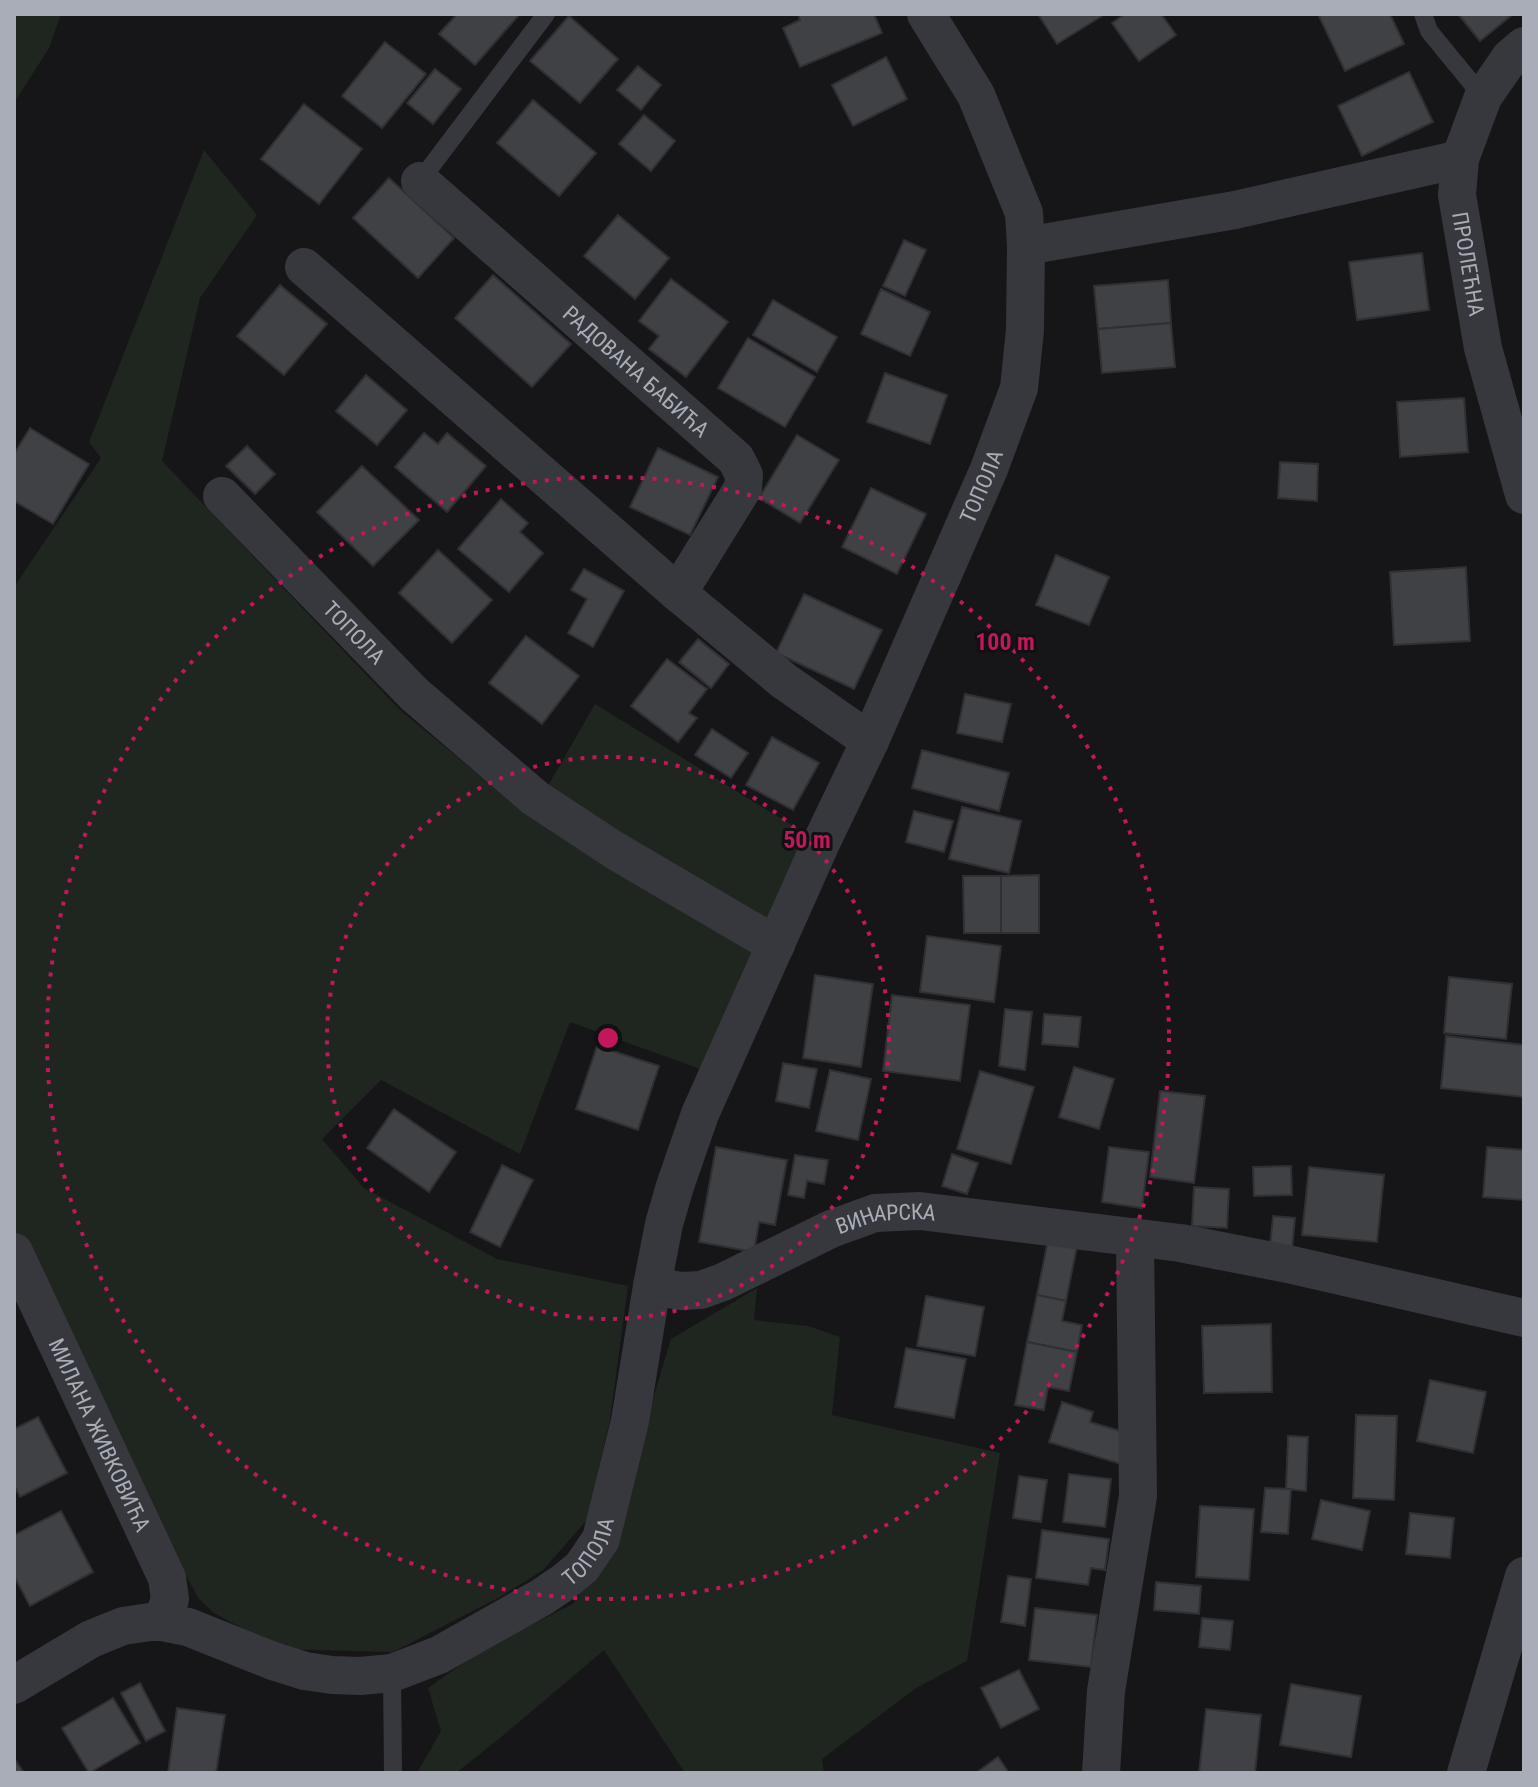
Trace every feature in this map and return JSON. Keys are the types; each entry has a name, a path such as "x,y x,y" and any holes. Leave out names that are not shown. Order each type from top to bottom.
{"street":[{"name":"ТОПОЛА","path":"14,1685 91,1639 123,1626 162,1622 188,1627 305,1671 360,1676 392,1673 439,1655 542,1597 582,1567 601,1539 624,1451 664,1224 700,1114 870,741 995,455 1019,388 1025,330 1024,213 976,95 926,14"},
{"name":"ПРОЛЕЋНА","path":"1524,46 1510,58 1483,97 1460,159 1457,195 1483,348 1524,495"},
{"path":"1026,246 1235,210 1460,159"},
{"name":"РАДОВАНА БАБИЋА","path":"420,181 736,459 744,475 743,488 678,593"},
{"path":"304,267 678,593 784,681 870,741"},
{"name":"ТОПОЛА","path":"222,496 414,694 535,798 614,850 776,945"},
{"name":"ВИНАРСКА","path":"652,1286 681,1291 701,1290 831,1229 875,1213 920,1211 1180,1243 1288,1264 1524,1318"},
{"path":"1101,1773 1106,1691 1138,1496 1135,1237"},
{"name":"МИЛАНА ЖИВКОВИЋА","path":"14,1252 167,1578 170,1599 162,1622"},
{"path":"1466,1773 1524,1576"}],"lane":[{"path":"420,181 546,14"},
{"path":"1423,14 1429,31 1483,97"},
{"path":"392,1673 393,1773"}],"shaded area":[{"path":"14,14 61,14 49,48 14,103"},
{"path":"204,150 257,215 200,298 162,461 400,710 530,817 595,704 821,843 717,1075 570,1022 520,1154 381,1080 322,1139 364,1188 497,1259 628,1286 610,1420 599,1466 598,1495 586,1521 543,1570 500,1597 393,1652 280,1649 214,1613 198,1598 14,1248 14,587 101,458 89,442"},
{"path":"757,1288 754,1320 808,1326 840,1337 832,1415 1000,1453 967,1661 916,1688 822,1759 824,1773 685,1773 604,1650 456,1773 417,1773 441,1731 428,1688 484,1648 573,1604 607,1553 627,1512 652,1402 671,1339"}],"building":[{"path":"457,14 518,16 475,65 439,34"},
{"path":"798,14 874,14 882,33 800,67 783,28 800,20"},
{"path":"1038,14 1101,14 1102,16 1057,44"},
{"path":"1125,14 1161,14 1176,35 1139,61 1112,23"},
{"path":"1318,14 1390,14 1404,44 1345,71"},
{"path":"1458,14 1513,14 1480,41"},
{"path":"569,16 618,59 580,103 530,61"},
{"path":"385,42 426,74 382,128 342,96"},
{"path":"886,57 907,99 853,126 832,85"},
{"path":"638,66 661,85 641,110 617,90"},
{"path":"435,69 461,89 433,124 407,103"},
{"path":"1409,72 1433,122 1362,156 1338,106"},
{"path":"533,100 596,153 559,196 497,143"},
{"path":"304,104 362,149 319,204 261,159"},
{"path":"644,115 675,141 651,171 619,144"},
{"path":"389,178 454,238 418,278 353,218"},
{"path":"618,215 669,258 635,299 584,256"},
{"path":"904,240 926,250 905,296 883,286"},
{"path":"1422,253 1429,310 1357,320 1349,262"},
{"path":"493,275 571,344 532,387 455,318"},
{"path":"671,279 728,322 686,377 649,349 659,336 639,321"},
{"path":"1168,280 1171,323 1098,329 1094,286"},
{"path":"280,285 327,324 284,375 237,336"},
{"path":"881,289 930,312 910,356 861,334"},
{"path":"773,300 837,337 817,372 753,335"},
{"path":"1171,323 1175,367 1102,373 1098,329"},
{"path":"748,338 815,377 785,427 718,388"},
{"path":"885,373 947,395 930,444 867,422"},
{"path":"366,375 407,410 377,445 336,411"},
{"path":"1464,398 1468,452 1400,457 1397,402"},
{"path":"30,428 89,464 53,524 14,501 14,454"},
{"path":"424,433 438,444 447,433 486,466 447,512 395,467"},
{"path":"797,435 839,460 800,523 759,498"},
{"path":"247,446 275,474 255,494 226,466"},
{"path":"658,448 718,477 690,535 630,507"},
{"path":"1280,462 1318,464 1317,501 1278,498"},
{"path":"362,466 419,520 373,566 317,512"},
{"path":"871,488 926,514 897,574 842,547"},
{"path":"501,499 528,523 520,532 543,553 509,592 458,549"},
{"path":"438,550 492,600 452,643 399,593"},
{"path":"1056,555 1109,577 1089,625 1036,605"},
{"path":"1466,567 1470,641 1394,645 1390,572"},
{"path":"584,569 624,591 593,647 568,633 587,599 571,590"},
{"path":"804,594 882,630 854,689 776,653"},
{"path":"526,636 579,676 542,724 489,683"},
{"path":"698,639 729,664 711,688 679,662"},
{"path":"667,659 707,689 689,713 697,718 678,742 631,706"},
{"path":"965,694 1011,704 1002,742 957,733"},
{"path":"712,729 748,753 731,778 695,755"},
{"path":"772,737 819,763 793,810 746,785"},
{"path":"922,750 1009,773 999,811 912,788"},
{"path":"962,807 1021,821 1009,873 949,859"},
{"path":"914,811 953,821 944,852 906,842"},
{"path":"1039,875 1039,933 1001,933 1001,876"},
{"path":"963,876 1001,876 1001,933 964,933"},
{"path":"927,936 1001,946 994,1002 920,992"},
{"path":"815,975 873,984 861,1067 803,1058"},
{"path":"1449,977 1512,984 1506,1039 1444,1033"},
{"path":"892,995 970,1005 960,1081 883,1071"},
{"path":"1005,1009 1032,1012 1025,1070 999,1066"},
{"path":"1044,1014 1081,1017 1078,1047 1042,1044"},
{"path":"1446,1036 1524,1045 1524,1097 1441,1088"},
{"path":"597,1046 659,1066 638,1130 576,1109"},
{"path":"783,1063 817,1069 809,1108 776,1101"},
{"path":"1074,1067 1114,1079 1099,1129 1059,1117"},
{"path":"830,1070 871,1079 858,1140 816,1131"},
{"path":"980,1071 1034,1087 1011,1164 957,1149"},
{"path":"1160,1091 1205,1096 1194,1183 1150,1177"},
{"path":"394,1109 456,1152 429,1192 367,1148"},
{"path":"716,1147 787,1160 775,1225 759,1222 754,1252 699,1242"},
{"path":"1109,1147 1149,1152 1142,1208 1102,1202"},
{"path":"1487,1147 1524,1150 1524,1200 1483,1197"},
{"path":"952,1154 978,1163 967,1194 942,1186"},
{"path":"795,1155 828,1160 824,1184 807,1181 804,1198 788,1195"},
{"path":"502,1165 533,1180 500,1247 470,1232"},
{"path":"1291,1166 1292,1195 1254,1196 1253,1167"},
{"path":"1309,1167 1384,1175 1377,1242 1302,1235"},
{"path":"1194,1187 1229,1189 1227,1228 1192,1226"},
{"path":"1273,1216 1295,1218 1292,1249 1270,1247"},
{"path":"1048,1240 1077,1246 1066,1301 1037,1295"},
{"path":"1037,1295 1066,1301 1062,1321 1082,1325 1077,1352 1027,1342"},
{"path":"926,1296 984,1307 975,1356 917,1346"},
{"path":"1271,1324 1272,1392 1204,1393 1202,1326"},
{"path":"1027,1342 1077,1352 1069,1391 1048,1387 1044,1410 1015,1405"},
{"path":"906,1348 966,1359 954,1418 895,1407"},
{"path":"1430,1380 1486,1392 1473,1453 1417,1441"},
{"path":"1062,1402 1093,1412 1090,1422 1130,1434 1121,1464 1049,1442"},
{"path":"1356,1415 1397,1416 1394,1500 1353,1498"},
{"path":"38,1417 67,1473 20,1497 14,1485 14,1429"},
{"path":"1288,1436 1308,1437 1306,1491 1286,1489"},
{"path":"1069,1474 1111,1479 1105,1527 1063,1522"},
{"path":"1019,1476 1047,1480 1041,1522 1013,1518"},
{"path":"1265,1488 1291,1489 1288,1534 1261,1532"},
{"path":"1321,1500 1370,1511 1362,1550 1312,1539"},
{"path":"1200,1506 1254,1509 1249,1580 1196,1577"},
{"path":"61,1511 93,1572 30,1606 14,1576 14,1535"},
{"path":"1410,1513 1454,1518 1450,1558 1406,1554"},
{"path":"1042,1530 1109,1539 1105,1570 1091,1568 1088,1585 1036,1578"},
{"path":"1008,1576 1031,1579 1025,1626 1001,1622"},
{"path":"1156,1582 1201,1586 1199,1614 1154,1610"},
{"path":"1035,1608 1097,1615 1091,1667 1029,1660"},
{"path":"1202,1618 1233,1621 1230,1650 1199,1647"},
{"path":"1019,1670 1039,1709 1001,1728 981,1688"},
{"path":"140,1683 165,1731 146,1741 121,1693"},
{"path":"1291,1684 1361,1696 1351,1757 1280,1745"},
{"path":"113,1698 140,1743 89,1773 62,1728"},
{"path":"177,1708 225,1715 216,1773 168,1773"},
{"path":"1206,1709 1261,1715 1255,1773 1199,1773"},
{"path":"998,1757 1009,1773 976,1773"},
{"path":"14,1758 24,1773 14,1773"}]}
